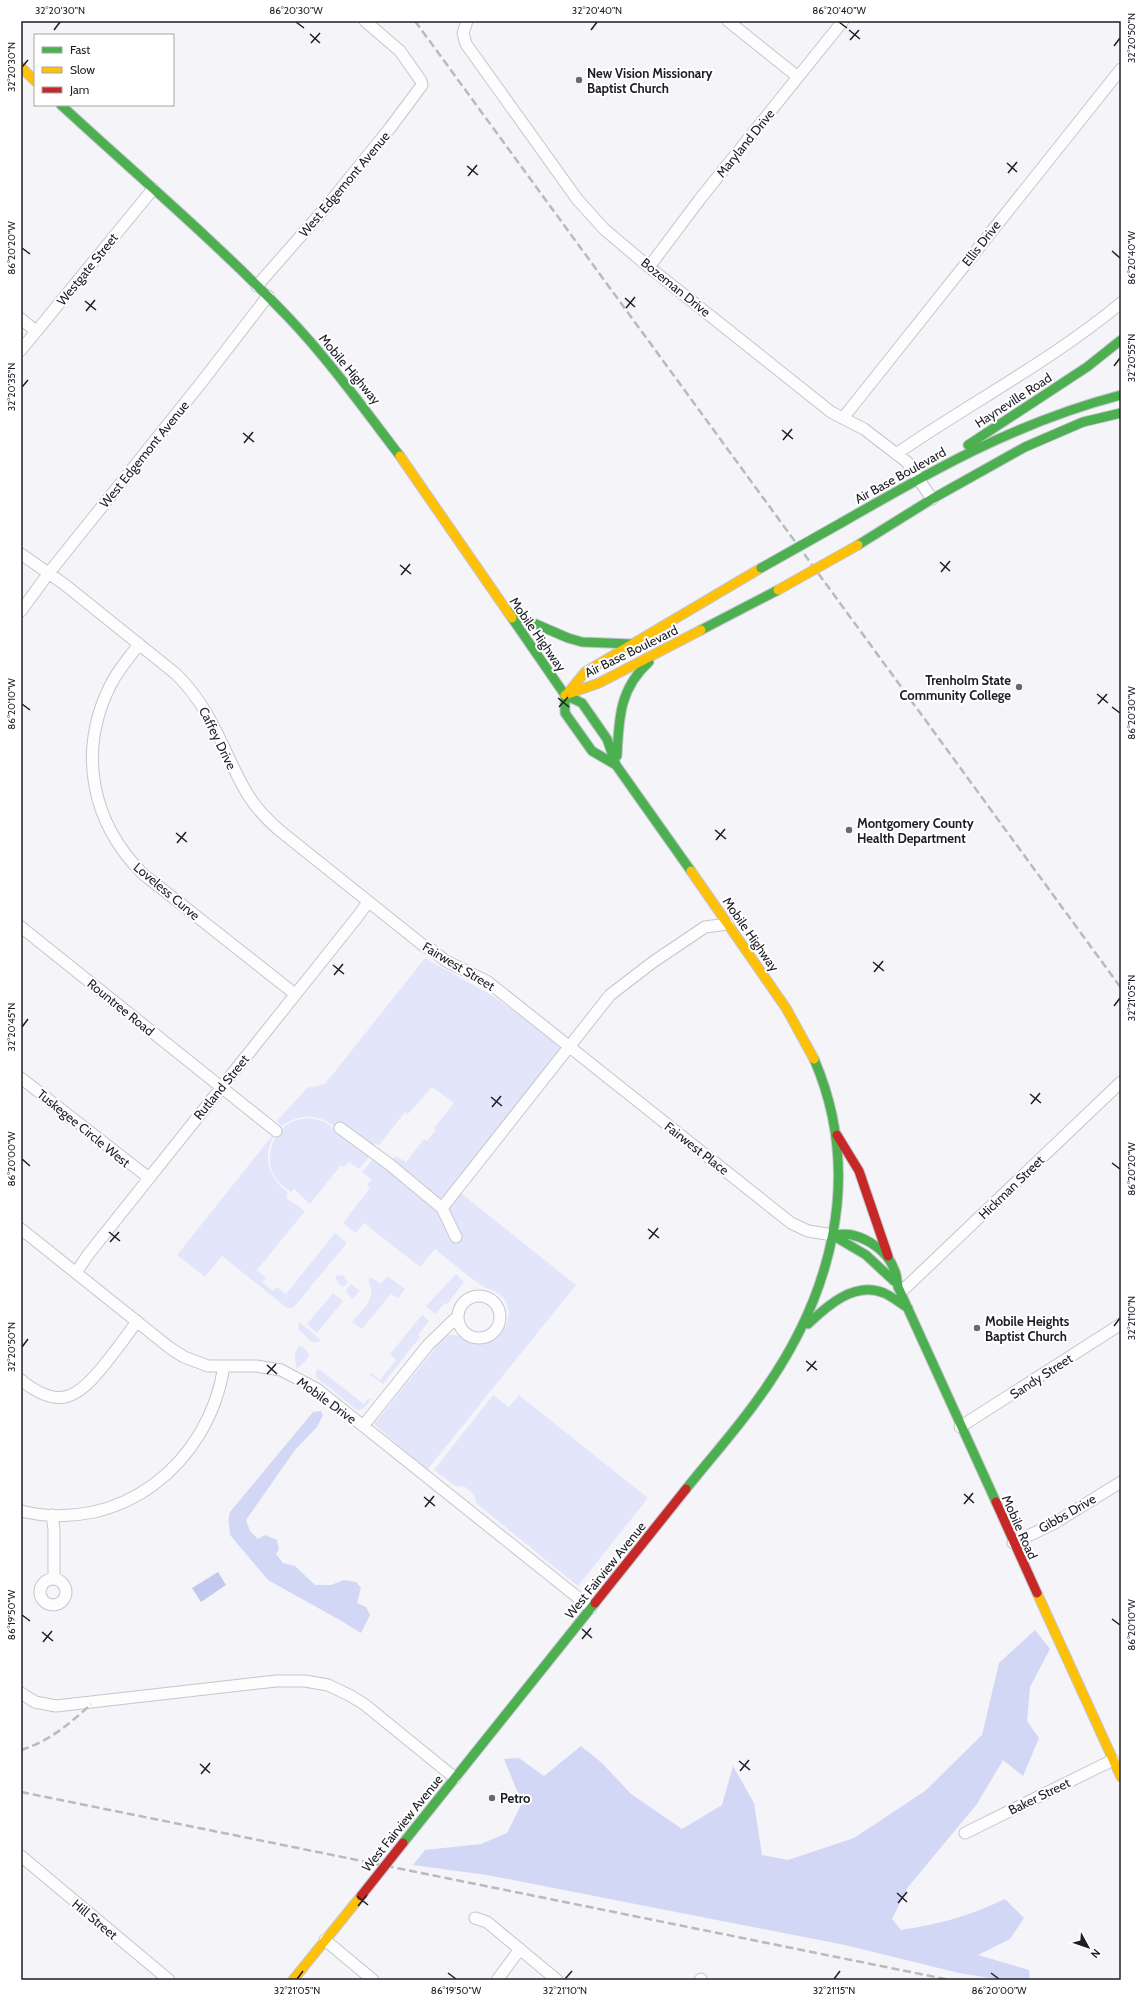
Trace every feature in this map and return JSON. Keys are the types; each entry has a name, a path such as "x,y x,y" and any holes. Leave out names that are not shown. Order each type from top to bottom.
{"main road":[{"path":"21,68 34,80"},
{"name":"Mobile Highway","path":"62,106 268,296 311,342 368,410 424,487 565,696 582,703 608,739 616,765 781,998 806,1042 827,1092 836,1133"},
{"name":"Hayneville Road","path":"918,479 1087,367 1121,340"},
{"name":"Air Base Boulevard","path":"565,696 586,672 761,568 918,479 959,457 1040,420 1121,395"},
{"name":"Air Base Boulevard","path":"565,696 599,683 778,590 858,545 932,499 1025,447 1083,422 1121,413"},
{"path":"508,612 568,638 582,642 633,644"},
{"path":"616,765 620,708 625,693 633,679 645,665 672,645"},
{"name":"Mobile Highway","path":"565,696 565,713 592,751 616,765"},
{"path":"836,1133 859,1171 889,1258"},
{"name":"West Fairview Avenue","path":"293,1980 758,1399 780,1367 800,1332 818,1291 833,1236 837,1200 838,1159 836,1133"},
{"name":"Mobile Road","path":"833,1236 850,1234 859,1237 878,1248 889,1258 895,1270 899,1289"},
{"name":"Mobile Road","path":"833,1236 864,1252 879,1264 899,1289 960,1427 1121,1777"},
{"path":"800,1332 824,1308 853,1292 863,1290 881,1292 908,1308"}],"street":[{"name":"West Edgemont Avenue","path":"257,286 326,206 422,86 418,77 400,51 365,21"},
{"name":"Bozeman Drive","path":"468,21 463,33 466,44 576,199 604,229 831,412 864,429 907,462 932,499"},
{"path":"728,21 798,76"},
{"name":"Maryland Drive","path":"650,267 705,192 843,21"},
{"name":"Ellis Drive","path":"843,418 1121,69"},
{"name":"Westgate Street","path":"21,350 153,189"},
{"name":"West Edgemont Avenue","path":"21,611 48,574 201,383 268,296"},
{"path":"896,454 933,428 1003,387 1121,303"},
{"path":"21,319 36,331"},
{"name":"Caffey Drive","path":"21,554 176,674 199,700 212,721 244,789 262,815 368,902"},
{"name":"Loveless Curve","path":"139,644 121,667 110,687 100,709 94,733 92,753 93,775 98,800 106,823 123,851 143,874 296,994"},
{"name":"Rutland Street","path":"76,1273 87,1256 368,902"},
{"name":"Fairwest Street","path":"368,902 424,946 432,950 446,961 488,982 568,1046"},
{"path":"442,1208 568,1046 613,991 706,927 728,924"},
{"name":"Rountree Road","path":"21,927 276,1131"},
{"name":"Fairwest Place","path":"568,1046 790,1223 808,1231 833,1236"},
{"name":"Tuskegee Circle West","path":"21,1078 149,1178"},
{"name":"Hickman Street","path":"899,1289 1121,1082"},
{"path":"340,1128 389,1164 442,1208 456,1237"},
{"name":"Mobile Drive","path":"21,1229 184,1357 208,1366 265,1367 293,1375 317,1389 591,1608"},
{"path":"363,1426 428,1344 458,1316"},
{"path":"21,1380 43,1395 61,1398 74,1394 87,1385 97,1374 137,1321"},
{"name":"Sandy Street","path":"960,1427 1121,1324"},
{"path":"21,1511 38,1515 80,1515 111,1507 141,1493 166,1475 187,1453 206,1425 218,1397 224,1366"},
{"name":"Gibbs Drive","path":"1013,1543 1053,1524 1121,1482"},
{"path":"52,1515 54,1530 54,1579"},
{"path":"21,1693 35,1702 56,1706 276,1681 313,1682 328,1685 364,1704 455,1778"},
{"name":"Baker Street","path":"965,1832 1113,1760"},
{"name":"Hill Street","path":"21,1856 169,1980"},
{"path":"475,1918 487,1922 557,1980"},
{"path":"325,1940 373,1980"},
{"path":"497,1980 520,1949"}],"shaded area":[{"path":"425,958 493,996 558,1044 560,1049 452,1186 576,1285 427,1470 374,1424 445,1336 457,1336 480,1343 492,1341 501,1334 504,1329 509,1313 508,1307 500,1295 481,1285 435,1249 420,1267 364,1223 356,1233 343,1223 370,1188 367,1185 372,1180 362,1172 378,1153 389,1164 396,1156 406,1162 424,1139 427,1141 436,1130 434,1128 454,1103 432,1087 408,1114 405,1112 379,1145 375,1143 371,1148 340,1123 335,1127 329,1122 315,1117 302,1117 281,1126 277,1121 307,1088 325,1084"},
{"path":"311,1118 325,1122 370,1156 359,1169 349,1162 344,1167 341,1165 310,1204 294,1189 291,1192 277,1180 270,1163 270,1154 275,1137 281,1130 296,1120"},
{"path":"276,1131 269,1148 268,1164 275,1179 288,1193 286,1198 305,1211 257,1270 266,1278 262,1282 273,1291 277,1287 286,1294 335,1233 347,1243 293,1308 287,1308 222,1256 205,1277 177,1255"},
{"path":"456,1274 464,1282 447,1304 445,1303 435,1314 426,1306"},
{"path":"338,1275 345,1276 344,1278 348,1282 343,1287 339,1284 335,1277"},
{"path":"387,1276 405,1289 398,1298 391,1294 362,1329 352,1322 365,1308 370,1298 371,1286 368,1280 371,1277 381,1284"},
{"path":"351,1284 360,1291 352,1299 346,1290"},
{"path":"333,1293 343,1301 317,1333 307,1324"},
{"path":"422,1315 429,1321 418,1335 420,1337 383,1384 370,1375 371,1373 380,1380 396,1360 390,1354"},
{"path":"299,1322 321,1340 318,1342 312,1342 298,1329"},
{"path":"298,1346 303,1347 309,1354 308,1358 298,1368 296,1367 295,1354"},
{"path":"319,1369 364,1404 367,1399 371,1399 363,1409 357,1410 316,1377 316,1371"},
{"path":"493,1395 509,1407 519,1395 648,1498 578,1586 477,1504 473,1493 465,1487 455,1486 434,1470"},
{"path":"321,1411 323,1415 317,1427 295,1450 246,1520 250,1531 258,1539 265,1535 277,1540 279,1549 276,1554 283,1563 295,1566 315,1585 331,1585 344,1580 356,1582 361,1588 357,1603 366,1607 370,1615 361,1633 268,1580 230,1535 230,1512 313,1412"},
{"path":"218,1572 226,1585 201,1602 192,1588"},
{"path":"1035,1630 1050,1649 1030,1687 1027,1721 1039,1738 1023,1776 1003,1760 977,1804 908,1887 892,1919 901,1930 915,1928 967,1915 1005,1899 1024,1918 1010,1939 978,1955 1029,1970 1030,1980 1002,1980 959,1973 845,1945 487,1875 413,1865 425,1850 481,1844 507,1833 522,1803 504,1759 519,1758 544,1776 581,1746 602,1763 631,1794 682,1829 722,1805 733,1766 754,1803 762,1855 788,1860 854,1838 925,1791 982,1735 999,1663"}],"railway":[{"path":"415,21 1121,988"},
{"path":"21,1750 31,1747 50,1737 91,1704"},
{"path":"21,1792 950,1980"}],"traffic: fast":[{"path":"62,106 233,262 288,317 332,367 400,456"},
{"path":"968,445 1087,367 1121,340"},
{"path":"841,523 909,484 976,449 1046,419 1121,395"},
{"path":"858,545 932,499 1025,447 1083,422 1121,413"},
{"path":"761,568 841,523"},
{"path":"701,630 778,590"},
{"path":"508,612 568,638 582,642 632,644"},
{"path":"512,618 565,695 582,703 607,739 616,765 691,871"},
{"path":"617,756 622,705 632,683 639,672 649,662"},
{"path":"565,695 565,713 592,751 616,765"},
{"path":"686,1489 750,1411 783,1361 805,1320 821,1279 832,1236 838,1192 837,1148 829,1103 814,1059"},
{"path":"833,1235 850,1234 865,1240 883,1252 891,1263 896,1273 898,1287 996,1502"},
{"path":"834,1236 866,1255 894,1281"},
{"path":"808,1324 833,1303 852,1293 863,1290 873,1290 884,1293 908,1308"},
{"path":"403,1843 595,1603"}],"traffic: slow":[{"path":"21,67 34,80"},
{"path":"400,456 512,618"},
{"path":"778,590 858,545"},
{"path":"567,694 585,672 761,568"},
{"path":"565,695 599,683 701,630"},
{"path":"691,871 786,1008 814,1059"},
{"path":"1037,1593 1121,1777"},
{"path":"293,1980 361,1896"}],"traffic: jam":[{"path":"837,1135 859,1171 888,1256"},
{"path":"595,1603 686,1489"},
{"path":"996,1502 1037,1593"},
{"path":"361,1896 403,1843"}],"place":[{"name":"New Vision Missionary Baptist Church","path":"579,80"},
{"name":"Trenholm State Community College","path":"1019,687"},
{"name":"Montgomery County Health Department","path":"849,830"},
{"name":"Mobile Heights Baptist Church","path":"977,1328"},
{"name":"Petro","path":"492,1798"}]}
